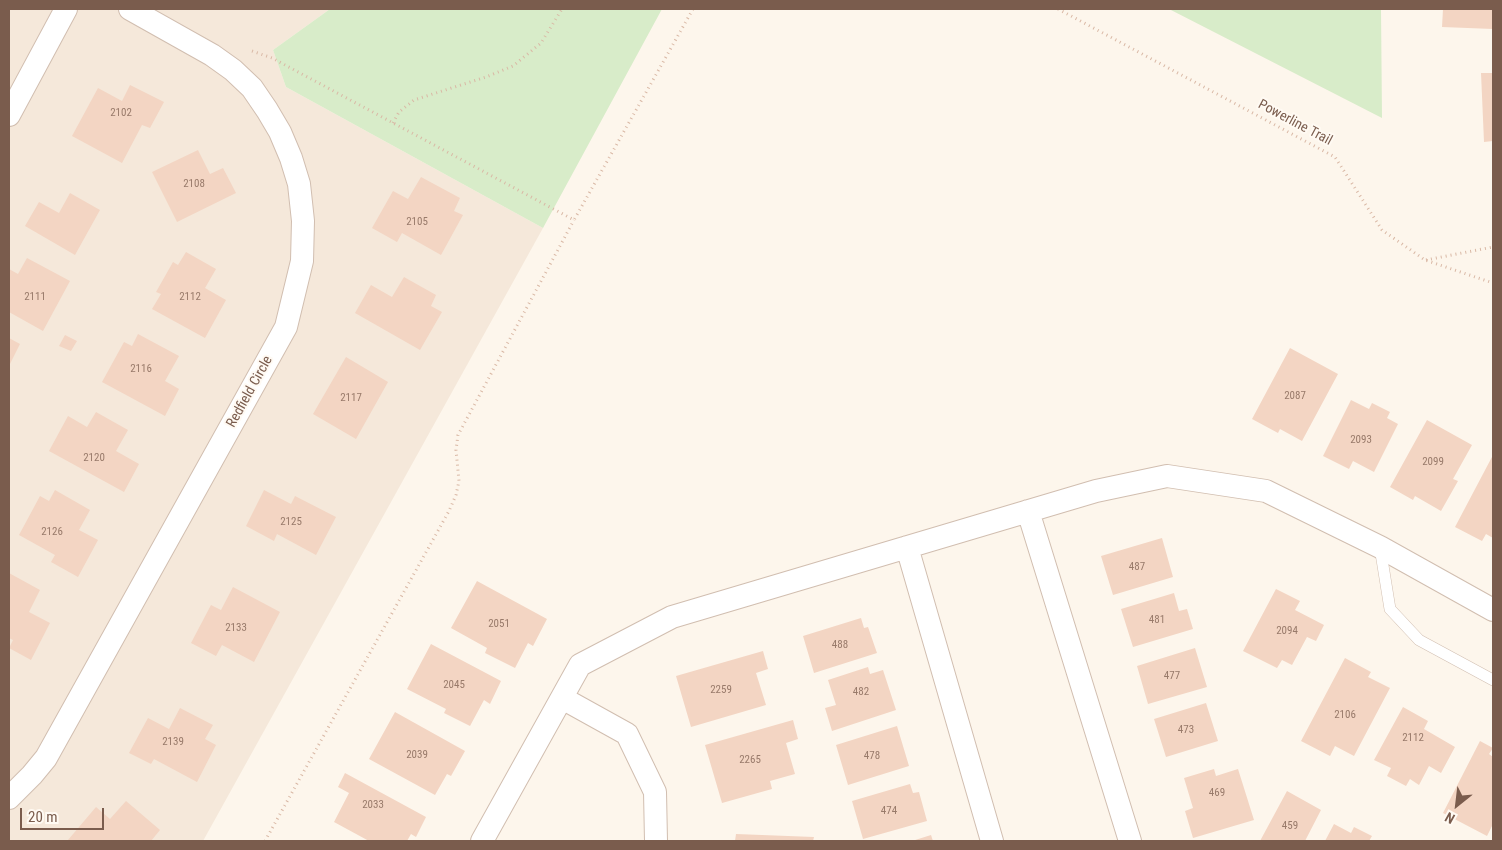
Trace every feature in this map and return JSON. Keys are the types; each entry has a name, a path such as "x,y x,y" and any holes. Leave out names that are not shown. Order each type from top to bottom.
{"street":[{"path":"9,115 66,9"},
{"name":"Redfield Circle","path":"9,798 46,758 286,327 302,261 303,221 299,184 280,132 252,88 233,70 212,55 130,9"},
{"path":"482,841 580,665 672,618 1096,491 1167,476 1266,491 1380,547 1493,610"},
{"path":"1028,511 1130,841"},
{"path":"907,547 992,841"},
{"path":"562,698 627,734 655,792 656,841"}],"lane":[{"path":"1380,547 1390,609 1419,640 1493,680"}],"path":[{"path":"393,123 399,112 414,100 486,77 513,66 541,44 562,9"},
{"path":"265,841 449,511 456,495 459,481 456,450 458,435 574,220 693,9"},
{"name":"Powerline Trail","path":"1058,9 1335,157 1382,230 1426,260 1493,283"},
{"path":"212,55 239,50 266,56 574,220"},
{"path":"1426,260 1493,247"}],"shaded area":[{"path":"9,9 330,9 273,50 286,87 543,228 203,841 9,841"}],"green space":[{"path":"330,9 662,9 543,228 286,87 273,50"},
{"path":"1169,9 1381,9 1382,118"}],"building":[{"path":"1443,9 1493,9 1493,29 1442,27"},
{"path":"1481,73 1493,73 1493,141 1484,142"},
{"path":"130,85 164,102 150,128 142,125 122,163 72,136 98,88 122,101"},
{"path":"198,150 210,174 223,168 236,193 177,222 152,172"},
{"path":"421,177 460,198 454,211 463,215 441,255 402,233 397,242 372,228 393,191 408,199"},
{"path":"70,193 100,210 75,255 25,226 39,202 59,213"},
{"path":"186,252 216,269 205,288 226,300 205,338 152,309 161,294 156,292 173,262 178,265"},
{"path":"27,258 70,281 43,331 9,312 9,269 18,274"},
{"path":"404,277 436,295 431,306 442,312 420,350 355,313 371,285 392,297"},
{"path":"138,334 179,356 165,381 179,389 165,416 102,382 124,342 132,346"},
{"path":"65,335 77,341 71,351 59,346"},
{"path":"9,338 20,344 9,366"},
{"path":"1290,348 1338,374 1302,441 1280,429 1278,433 1252,419"},
{"path":"346,357 388,382 356,439 313,414"},
{"path":"1351,400 1369,409 1372,403 1390,412 1387,418 1398,424 1374,472 1353,461 1349,469 1323,456"},
{"path":"96,412 128,430 116,451 139,464 124,492 49,451 68,416 87,427"},
{"path":"1427,420 1472,445 1453,479 1458,481 1441,511 1415,496 1413,500 1390,487"},
{"path":"1493,455 1493,538 1486,534 1482,541 1455,527"},
{"path":"55,490 90,510 79,530 98,540 78,577 51,562 55,555 19,535 40,496 49,501"},
{"path":"264,490 291,504 295,496 336,517 316,555 277,534 274,541 246,526"},
{"path":"1162,538 1173,577 1113,595 1101,556"},
{"path":"9,573 40,590 29,612 50,623 31,660 9,648 13,640 9,638"},
{"path":"477,581 547,619 533,646 528,643 515,668 485,653 487,648 451,628"},
{"path":"233,587 280,612 254,662 222,645 216,656 191,643 211,605 221,610"},
{"path":"1276,589 1300,601 1295,610 1324,625 1316,641 1307,637 1292,665 1282,660 1277,668 1243,651"},
{"path":"1174,593 1179,611 1187,609 1193,629 1133,647 1121,609"},
{"path":"861,618 864,628 868,627 877,653 814,673 803,636"},
{"path":"431,644 501,681 490,704 484,700 470,726 444,713 446,709 407,689"},
{"path":"1195,648 1207,687 1148,704 1137,666"},
{"path":"763,651 768,669 756,673 766,705 691,727 676,676"},
{"path":"1345,658 1371,672 1368,677 1390,688 1354,756 1335,746 1330,756 1301,741"},
{"path":"868,667 870,674 883,670 896,710 832,731 825,708 836,705 828,680"},
{"path":"1206,703 1218,741 1166,757 1154,719"},
{"path":"1403,707 1428,721 1424,729 1455,747 1441,773 1429,766 1419,785 1410,779 1406,786 1387,776 1391,768 1374,760"},
{"path":"180,708 213,725 205,739 216,745 197,782 154,759 151,764 129,753 148,718 169,729"},
{"path":"395,712 465,751 451,776 447,774 435,795 369,759"},
{"path":"793,720 798,739 786,743 795,774 770,781 772,789 722,803 705,745"},
{"path":"897,726 909,766 848,785 836,745"},
{"path":"1480,741 1493,748 1489,754 1493,757 1493,824 1487,836 1443,813"},
{"path":"1214,769 1216,776 1238,769 1254,820 1193,838 1185,811 1193,808 1184,778"},
{"path":"345,773 426,817 416,837 411,834 407,841 369,841 334,822 349,793 338,787"},
{"path":"910,784 913,793 919,792 927,821 863,839 852,801"},
{"path":"1287,791 1321,810 1305,841 1260,841"},
{"path":"126,801 160,830 151,841 68,840 96,807 110,819"},
{"path":"1334,824 1351,833 1354,827 1372,836 1369,841 1325,841"},
{"path":"736,834 814,837 813,841 735,841"},
{"path":"931,835 933,841 912,841"}]}
